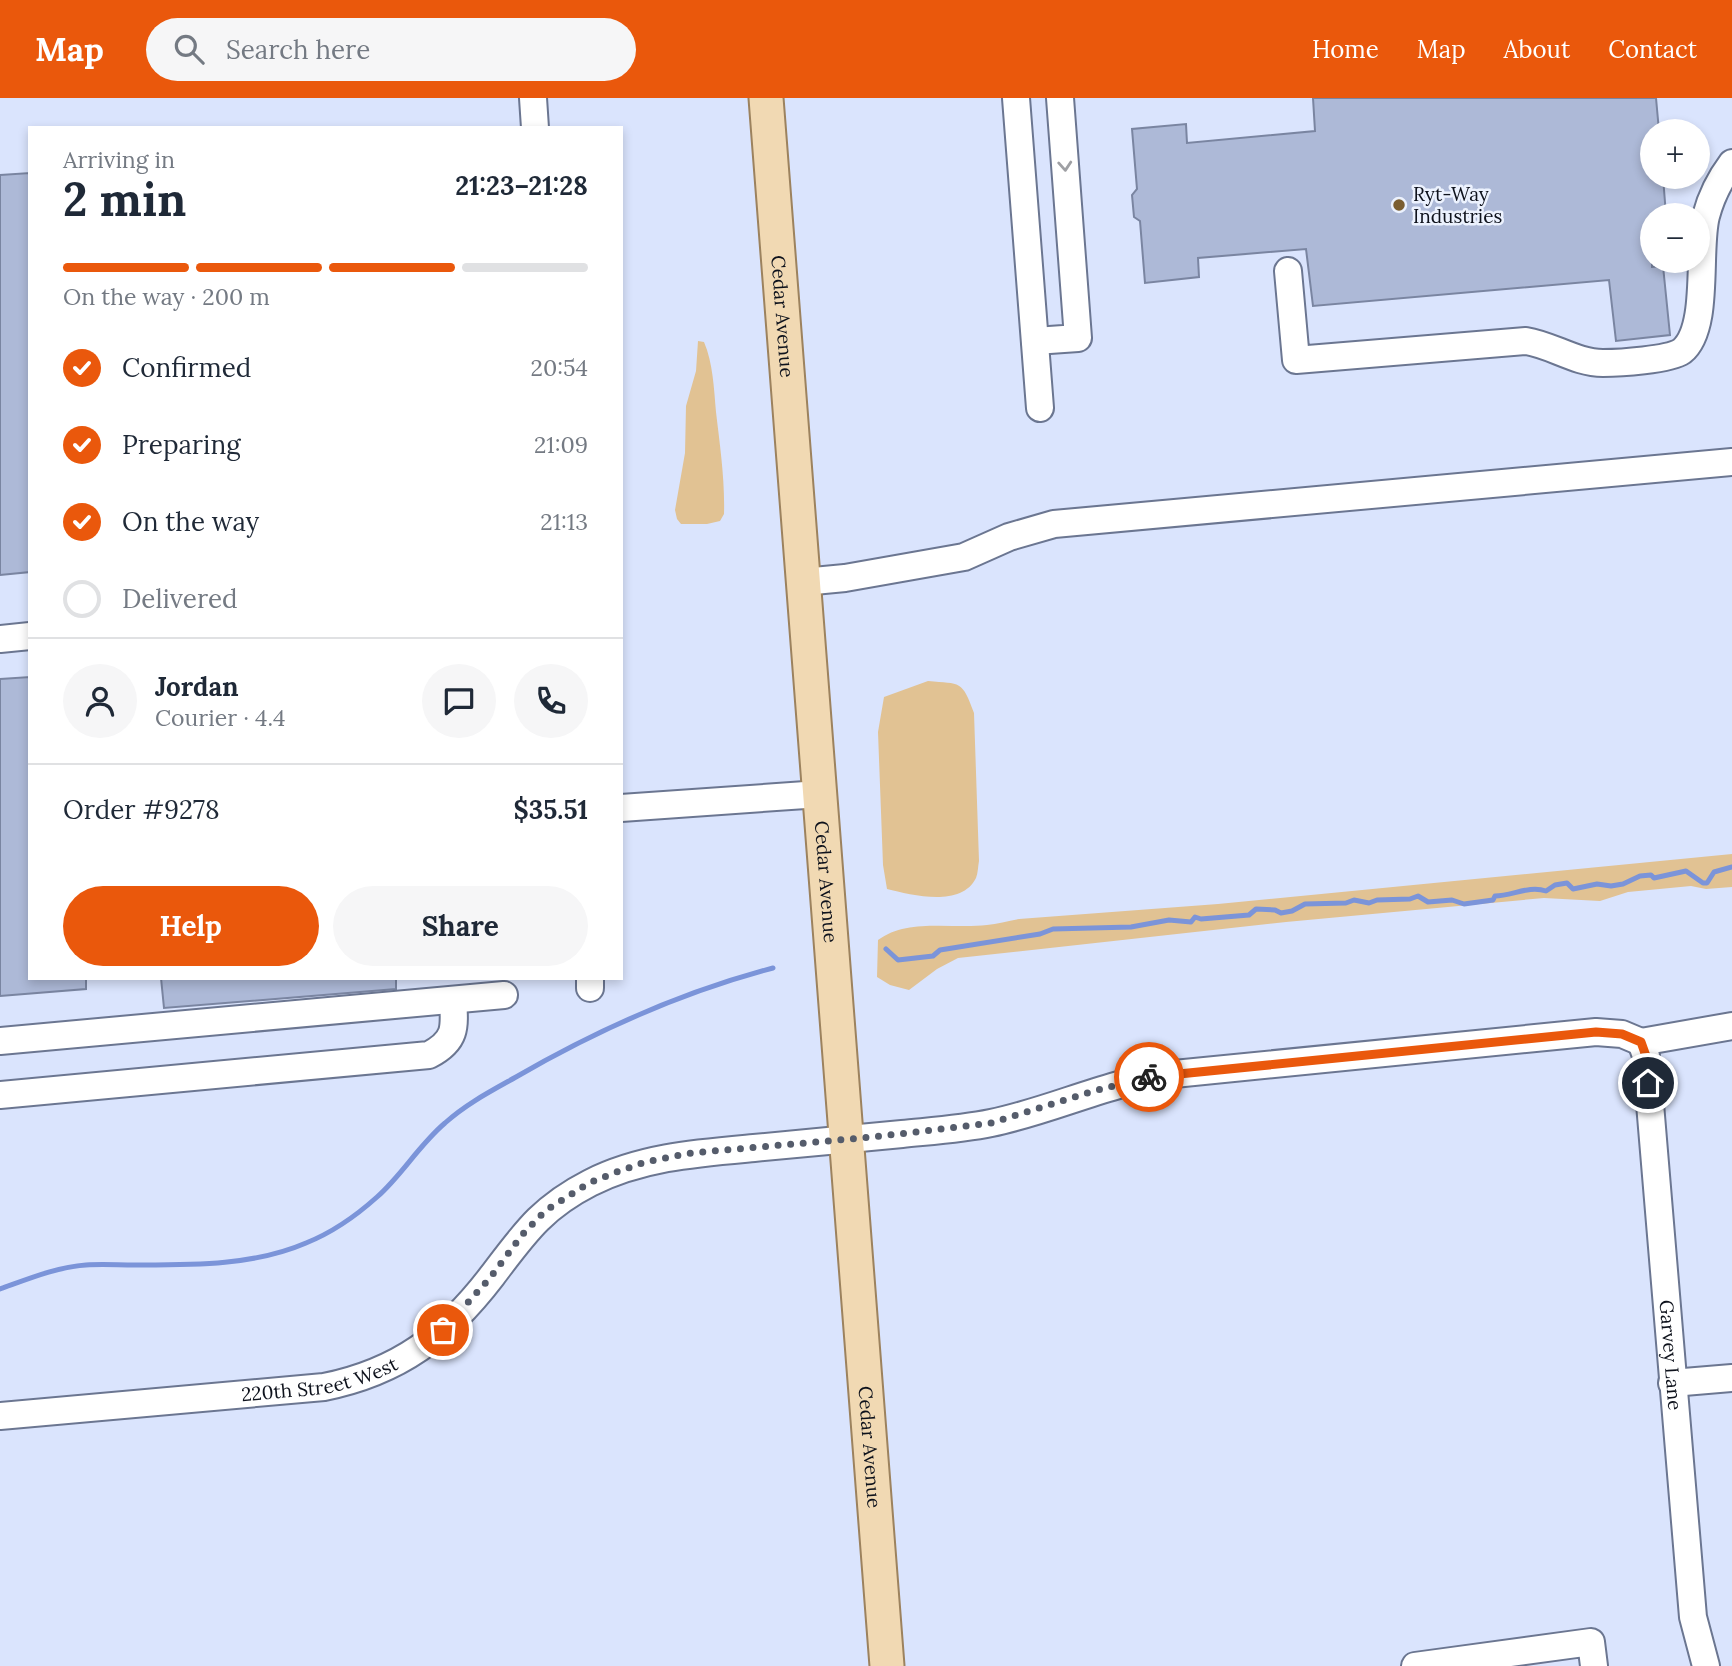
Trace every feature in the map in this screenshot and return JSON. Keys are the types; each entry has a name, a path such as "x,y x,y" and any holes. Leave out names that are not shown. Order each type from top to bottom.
{"main road":[{"name":"Cedar Avenue","path":"766,98 887,1666"}],"street":[{"path":"533,98 535,126"},
{"path":"1016,98 1040,408"},
{"path":"1035,341 1078,338 1060,98"},
{"path":"1288,271 1296,360 1526,341 1601,363 1668,355 1680,352 1692,337 1698,313 1706,216 1716,188 1732,163"},
{"path":"803,582 845,578 964,557 1009,537 1054,524 1732,462"},
{"path":"0,639 28,636"},
{"path":"623,808 820,794"},
{"path":"0,1041 504,996"},
{"path":"0,1095 429,1055 447,1042 453,1032 453,1000"},
{"path":"1641,1042 1732,1026"},
{"name":"220th Street West","path":"0,1416 324,1387 348,1382 398,1363 435,1337 490,1278 522,1235 545,1211 589,1183 645,1162 691,1153 991,1123 1131,1080 1164,1075 1596,1032 1622,1034 1641,1042"},
{"name":"Garvey Lane","path":"1641,1042 1646,1056 1693,1618 1706,1666"},
{"path":"1672,1383 1732,1378"},
{"path":"1415,1666 1591,1642 1594,1666"}],"shaded area":[{"path":"698,341 704,342 713,376 724,514 720,521 681,524 675,510 685,453 686,406 696,371"},
{"path":"928,681 959,686 966,694 974,713 979,861 976,878 969,887 959,893 935,897 887,889 883,865 878,732 884,697"},
{"path":"1732,854 1732,887 1706,889 1691,886 1628,892 1600,901 1544,898 1286,922 958,958 937,969 909,990 890,985 877,977 878,940 902,929 987,925 1019,919 1218,904"}],"building":[{"name":"Ryt-Way Industries","path":"1313,98 1656,98 1658,119 1640,119 1640,189 1664,189 1665,203 1640,203 1640,273 1664,273 1670,335 1616,341 1609,280 1313,306 1306,249 1198,258 1199,277 1145,283 1140,221 1134,217 1132,195 1137,189 1132,129 1186,124 1187,143 1315,131"},
{"path":"28,173 28,572 0,575 0,175"},
{"path":"28,677 28,980 86,980 86,989 0,996 0,679"},
{"path":"161,980 396,980 396,989 164,1008"}],"waterway":[{"path":"886,949 898,960 933,956 940,950 1040,934 1053,929 1131,927 1169,920 1191,922 1195,917 1201,919 1249,915 1256,909 1281,913 1305,904 1346,903 1354,900 1369,903 1418,896 1428,902 1452,900 1464,904 1493,900 1495,896 1527,890 1546,891 1555,885 1567,883 1573,889 1597,884 1611,886 1640,876 1651,875 1654,878 1686,871 1707,883 1714,872 1732,867"},
{"path":"0,1289 75,1266 222,1263 265,1256 306,1243 334,1229 369,1204 453,1116 488,1093 609,1028 673,1001 773,968"}],"way so far":[{"path":"443,1330 545,1211 589,1183 614,1173 645,1162 691,1153 873,1137 991,1123 1131,1080 1149,1077"}],"place":[{"name":"Ryt-Way Industries","path":"1399,205"}],"route":[{"path":"1149,1077 1596,1032 1622,1034 1641,1042 1646,1056 1648,1083"}]}
